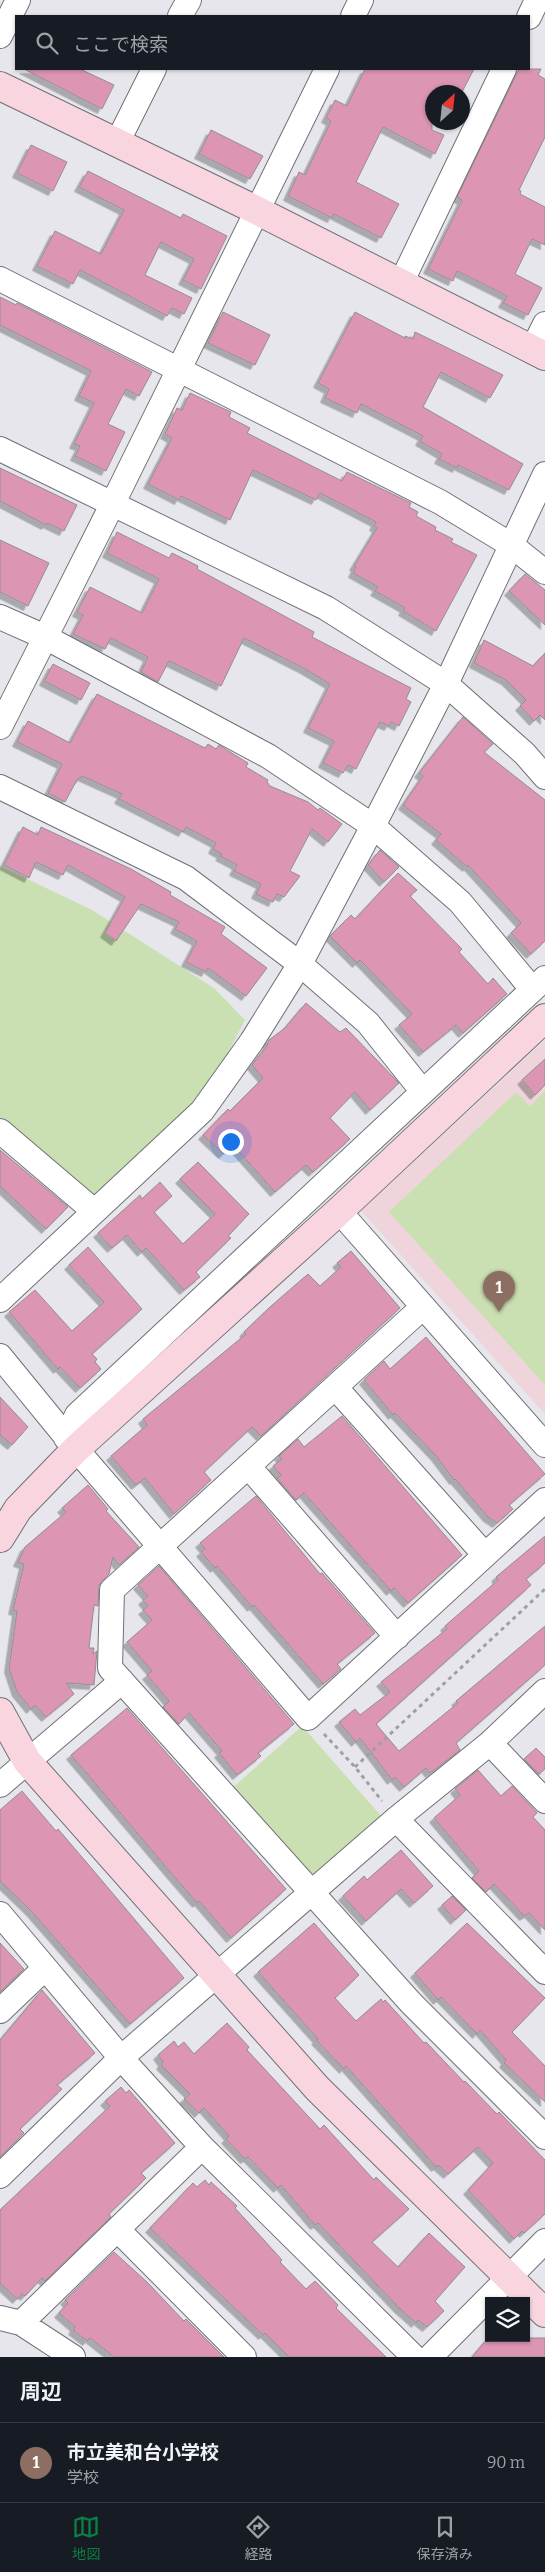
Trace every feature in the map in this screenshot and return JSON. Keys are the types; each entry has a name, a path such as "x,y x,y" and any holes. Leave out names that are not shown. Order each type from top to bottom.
{"street":[{"path":"0,36 18,0"},
{"path":"181,15 189,0"},
{"path":"354,15 361,0"},
{"path":"530,15 537,0"},
{"path":"117,143 154,70"},
{"path":"0,727 113,504 326,70"},
{"path":"401,282 504,70"},
{"path":"0,86 401,282 541,343"},
{"path":"0,279 179,368 440,502 512,544 545,572"},
{"path":"0,449 326,608 446,684 524,754 545,777"},
{"path":"0,1300 202,1111 252,1041 300,964 373,826 446,684 545,474"},
{"path":"0,617 45,638 268,756 373,826 460,902 538,983 77,1416 71,1443"},
{"path":"0,787 186,878 300,964 368,1023 423,1092"},
{"path":"0,1538 18,1509 71,1443 339,1211 545,1018"},
{"path":"0,1132 94,1211"},
{"path":"339,1211 545,1445"},
{"path":"423,1307 112,1590 110,1668 411,2003 545,2137"},
{"path":"0,1356 160,1548 308,1718 545,1500"},
{"path":"335,1387 485,1555"},
{"path":"248,1466 398,1637"},
{"path":"0,1785 122,1681"},
{"path":"0,2176 121,2058 396,1819 490,1743 545,1691"},
{"path":"0,1712 27,1761 317,2088 545,2312"},
{"path":"490,1743 545,1801"},
{"path":"396,1819 545,1972"},
{"path":"0,1914 121,2058 202,2147 414,2357"},
{"path":"0,2012 45,1968"},
{"path":"73,2357 10,2320 118,2230 202,2147"},
{"path":"118,2230 244,2357"},
{"path":"430,2357 545,2241"}],"path":[{"path":"355,1767 545,1589"},
{"path":"308,1718 355,1767 396,1819"}],"shaded area":[{"path":"545,1040 545,1414 361,1211"}],"green space":[{"path":"0,866 92,910 214,988 245,1020 211,1086 93,1198 0,1118"},
{"path":"545,1091 545,1385 389,1212 516,1092 530,1106"},
{"path":"302,1726 383,1818 310,1881 230,1790"}],"building":[{"path":"541,69 538,75 545,79 545,137 519,190 521,191 520,194 545,207 545,245 532,239 515,274 542,288 528,315 503,303 507,296 457,271 453,281 428,269 462,200 457,197 519,70"},
{"path":"26,70 82,70 114,85 102,109"},
{"path":"365,70 473,70 466,85 425,85 425,130 432,130 444,135 435,154 383,127 356,182 399,204 381,238 334,214 332,218 288,196 299,172 305,175 331,121 326,118 335,100 347,106"},
{"path":"211,130 263,156 250,179 199,154"},
{"path":"31,145 67,162 53,191 17,173"},
{"path":"88,171 181,218 183,214 227,236 201,289 183,280 194,259 161,242 145,275 192,298 184,314 172,308 167,316 80,270 73,284 37,266 55,231 101,254 124,210 79,187"},
{"path":"0,297 16,305 17,303 152,372 139,396 126,389 108,424 125,432 106,471 75,456 80,446 74,444 94,403 79,396 91,371 0,325"},
{"path":"223,312 270,335 255,365 208,343"},
{"path":"355,312 405,338 405,336 413,339 415,332 503,375 490,398 441,372 423,407 523,464 509,490 458,465 457,468 439,459 442,454 420,441 423,436 361,404 357,413 325,398 329,389 318,383"},
{"path":"190,393 231,412 229,417 250,428 247,433 342,481 347,472 411,503 409,507 418,512 416,516 436,527 435,530 453,539 451,542 477,555 436,631 403,611 405,608 375,591 378,587 353,573 356,567 354,566 377,528 374,526 376,522 320,493 316,500 253,470 230,520 181,496 179,500 148,484 172,438 165,434 177,408 182,410"},
{"path":"0,468 77,505 64,531 47,523 46,525 0,501"},
{"path":"117,532 169,558 172,553 198,566 197,569 314,632 312,637 411,688 406,699 411,702 399,726 391,722 389,726 380,722 356,769 348,765 343,773 323,763 334,741 308,728 330,684 305,669 244,638 221,686 169,661 158,682 141,672 148,657 111,638 105,649 73,634 83,615 77,612 90,587 142,613 159,579 107,553"},
{"path":"0,540 49,563 28,606 0,592"},
{"path":"525,574 545,590 545,625 509,591"},
{"path":"484,640 533,666 545,653 545,720 540,715 534,721 520,706 526,700 506,680 474,663"},
{"path":"53,664 90,683 81,700 44,681"},
{"path":"97,694 205,748 208,744 216,749 219,745 248,763 246,767 268,780 267,782 270,786 308,802 318,810 320,808 342,824 328,842 312,829 290,871 300,876 284,897 277,894 273,902 256,894 261,884 234,871 237,865 220,856 222,854 213,849 216,843 186,827 183,832 119,799 122,794 82,776 80,779 78,778 65,802 48,793 62,764 17,742 28,721 70,743"},
{"path":"463,717 493,744 484,752 545,800 545,941 531,954 511,933 521,923 468,865 467,867 436,840 441,834 403,805 423,776 419,773"},
{"path":"23,827 38,835 41,827 131,869 171,892 170,895 225,927 221,934 267,968 246,996 208,968 206,972 186,962 197,941 175,929 179,922 141,904 116,941 105,933 125,897 68,865 63,875 36,862 29,878 4,865"},
{"path":"380,850 399,867 384,882 368,865"},
{"path":"398,873 417,890 410,896 462,949 459,952 488,984 493,978 507,994 463,1033 456,1025 423,1052 399,1025 412,1014 360,960 357,963 330,936 351,915 355,919"},
{"path":"306,1003 340,1032 346,1028 399,1083 370,1110 355,1092 330,1118 350,1139 313,1172 306,1165 275,1192 233,1145 223,1154 203,1135 228,1109 230,1111 263,1078 252,1065 267,1046 269,1040 285,1028"},
{"path":"545,1059 545,1085 535,1095 522,1080"},
{"path":"0,1150 68,1207 46,1229 0,1186"},
{"path":"198,1162 249,1214 228,1236 231,1238 196,1272 200,1277 184,1290 146,1248 142,1252 127,1235 112,1248 98,1233 140,1195 142,1199 160,1182 172,1196 154,1212 183,1244 215,1214 180,1179"},
{"path":"88,1247 142,1309 92,1354 97,1359 95,1362 101,1369 80,1388 60,1367 58,1369 9,1312 35,1290 72,1331 104,1302 69,1265"},
{"path":"351,1251 400,1308 261,1436 252,1427 204,1472 211,1480 174,1514 145,1478 136,1485 111,1456 147,1425 143,1419 246,1334 244,1332 308,1274 320,1286 341,1267 337,1263"},
{"path":"426,1337 545,1474 509,1505 513,1509 497,1523 488,1517 454,1480 436,1456 395,1413 393,1415 364,1380 384,1361 390,1369"},
{"path":"0,1397 28,1427 12,1445 0,1435"},
{"path":"342,1416 462,1555 408,1603 394,1588 391,1591 304,1493 296,1500 277,1478 281,1475 273,1466 282,1459 279,1456 298,1439 304,1447"},
{"path":"88,1485 108,1509 106,1511 139,1547 119,1565 113,1557 109,1574 99,1585 98,1606 94,1605 89,1648 94,1648 93,1654 97,1651 94,1685 66,1683 74,1694 46,1717 35,1705 31,1709 17,1692 9,1668 17,1611 13,1610 24,1564 18,1562 25,1547 66,1512 62,1508"},
{"path":"256,1496 320,1574 322,1573 375,1633 337,1664 341,1669 323,1684 254,1605 252,1607 217,1566 215,1568 201,1552 205,1549 200,1543"},
{"path":"545,1536 545,1563 526,1579 531,1585 376,1724 399,1751 458,1703 456,1701 545,1626 545,1665 456,1743 460,1750 437,1768 430,1773 426,1768 404,1787 395,1777 392,1780 360,1738 356,1742 339,1722 355,1709 360,1715 390,1692 381,1682 447,1629 445,1626 498,1580 496,1577"},
{"path":"159,1566 294,1724 258,1753 261,1756 237,1775 219,1753 222,1751 189,1713 179,1724 163,1707 169,1701 147,1675 152,1671 127,1642 152,1620 143,1610 148,1606 143,1600 148,1596 138,1585"},
{"path":"127,1708 286,1889 231,1938 199,1901 197,1903 71,1755"},
{"path":"536,1748 545,1757 545,1769 539,1774 524,1759"},
{"path":"478,1770 501,1796 512,1786 537,1813 533,1817 545,1830 545,1930 529,1913 524,1916 494,1884 486,1892 472,1878 479,1871 434,1818 460,1795 455,1789"},
{"path":"22,1791 56,1831 58,1829 184,1978 130,2024 31,1911 0,1881 0,1810"},
{"path":"401,1850 433,1886 414,1903 401,1889 366,1921 343,1896 364,1876 367,1880"},
{"path":"452,1896 466,1910 455,1920 442,1905"},
{"path":"314,1923 359,1975 335,1998 356,2021 381,1999 383,2002 385,2000 424,2043 426,2042 497,2114 499,2112 545,2160 545,2214 524,2233 522,2231 514,2239 468,2190 493,2163 478,2147 448,2174 438,2165 436,2167 346,2066 344,2069 316,2040 318,2039 258,1972"},
{"path":"467,1923 545,1998 512,2032 545,2066 545,2102 504,2063 506,2060 480,2030 477,2034 441,1997 438,2000 415,1973"},
{"path":"0,1943 24,1969 0,1992"},
{"path":"42,1990 95,2053 57,2085 62,2089 20,2129 24,2133 0,2157 0,2040"},
{"path":"227,2023 249,2047 247,2050 320,2129 324,2125 374,2180 376,2177 409,2209 372,2242 398,2267 429,2233 465,2267 435,2301 444,2311 427,2327 418,2320 416,2323 399,2308 318,2223 315,2225 281,2185 278,2188 248,2157 245,2159 226,2139 229,2136 204,2108 199,2113 184,2099 190,2094 161,2065 163,2062 158,2055 174,2041 178,2047 184,2042 194,2054"},
{"path":"121,2087 126,2093 129,2090 175,2143 141,2173 146,2178 109,2214 111,2217 45,2281 42,2278 25,2296 22,2294 17,2299 0,2283 0,2210 110,2106 105,2101"},
{"path":"205,2180 209,2185 211,2182 237,2206 235,2208 282,2260 280,2262 306,2289 315,2281 338,2305 336,2308 386,2357 289,2357 265,2333 263,2335 150,2228 193,2183 197,2187"},
{"path":"114,2252 148,2283 184,2321 186,2319 224,2357 114,2357 90,2338 87,2341 73,2330 75,2327 59,2313 68,2303 65,2300"},
{"path":"530,2338 545,2338 545,2357 472,2357 485,2342 530,2342"}],"place":[{"name":"市立美和台小学校","path":"499,1312"}]}
